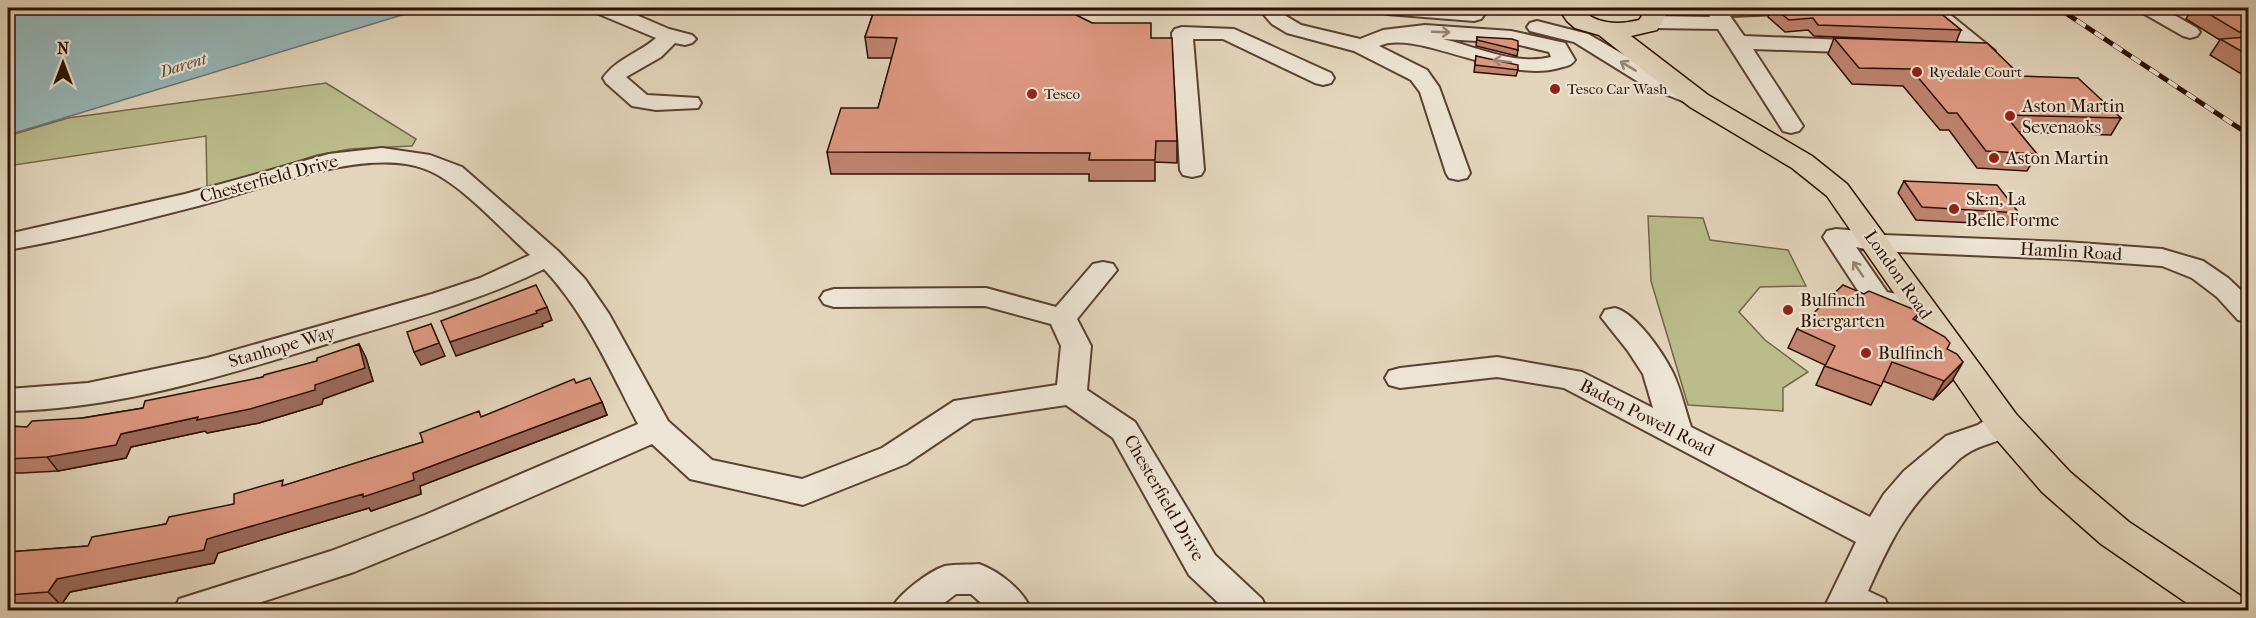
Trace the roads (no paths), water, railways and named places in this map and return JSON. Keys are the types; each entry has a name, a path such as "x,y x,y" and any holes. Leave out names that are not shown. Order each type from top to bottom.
{"main road":[{"path":"1586,19 1624,30 1648,19"},
{"name":"London Road","path":"1586,19 1650,61 1699,101 1822,177 1850,206 2003,423 2056,482 2115,532 2229,610"},
{"path":"1648,19 1642,42 1650,61"}],"street":[{"path":"601,8 620,13 636,24 672,36"},
{"path":"1140,8 1154,8"},
{"path":"1268,8 1279,20 1294,29 1362,46 1419,75 1431,92 1458,172"},
{"path":"1387,8 1481,16 1586,19"},
{"path":"1648,19 1782,8"},
{"path":"2148,8 2190,32"},
{"path":"1933,10 2004,64"},
{"path":"1718,14 1791,126"},
{"path":"1481,16 1546,28 1581,38 1653,81 1699,101"},
{"path":"1362,46 1383,36 1425,32 1511,37 1557,48 1564,60 1549,66 1484,58 1423,40 1383,36"},
{"path":"1192,170 1182,33 1227,33 1323,78"},
{"path":"642,45 672,36"},
{"path":"672,36 653,52 618,72 614,78 640,101 656,104 690,103"},
{"path":"1738,42 1890,48"},
{"path":"1937,50 1984,51"},
{"name":"Chesterfield Drive","path":"8,242 190,200 329,161 382,156 430,162 453,172 548,257 575,285 599,321 656,429 702,470 803,492 894,456 965,409 1071,394 1124,430 1202,565 1249,610"},
{"name":"Hamlin Road","path":"1873,241 1943,247 2048,249 2153,256 2185,263 2224,288 2248,313"},
{"name":"Stanhope Way","path":"8,400 131,387 248,358 484,286 548,257"},
{"path":"1062,318 1102,270"},
{"path":"834,298 986,297 1062,318 1076,346 1071,394"},
{"path":"1615,317 1639,344 1658,374 1677,433"},
{"name":"Baden Powell Road","path":"1400,378 1497,367 1571,379 1876,536"},
{"path":"1854,606 1876,536 1896,503 1916,480 1957,444 1989,433 2003,423"},
{"path":"192,610 352,557 448,520 656,429"},
{"path":"909,610 948,580 978,579 1013,610"}],"water":[{"name":"Darent","path":"8,8 425,8 8,135"}],"railway":[{"path":"2058,8 2248,134"}],"place":[{"name":"Ryedale Court","path":"1917,72"},
{"name":"Tesco Car Wash","path":"1555,89"},
{"name":"Tesco","path":"1032,94"},
{"name":"Aston Martin Sevenaoks","path":"2010,116"},
{"name":"Aston Martin","path":"1994,158"},
{"name":"Sk:n, La Belle Forme","path":"1954,209"},
{"name":"Bulfinch Biergarten","path":"1788,310"},
{"name":"Bulfinch","path":"1866,353"}]}
